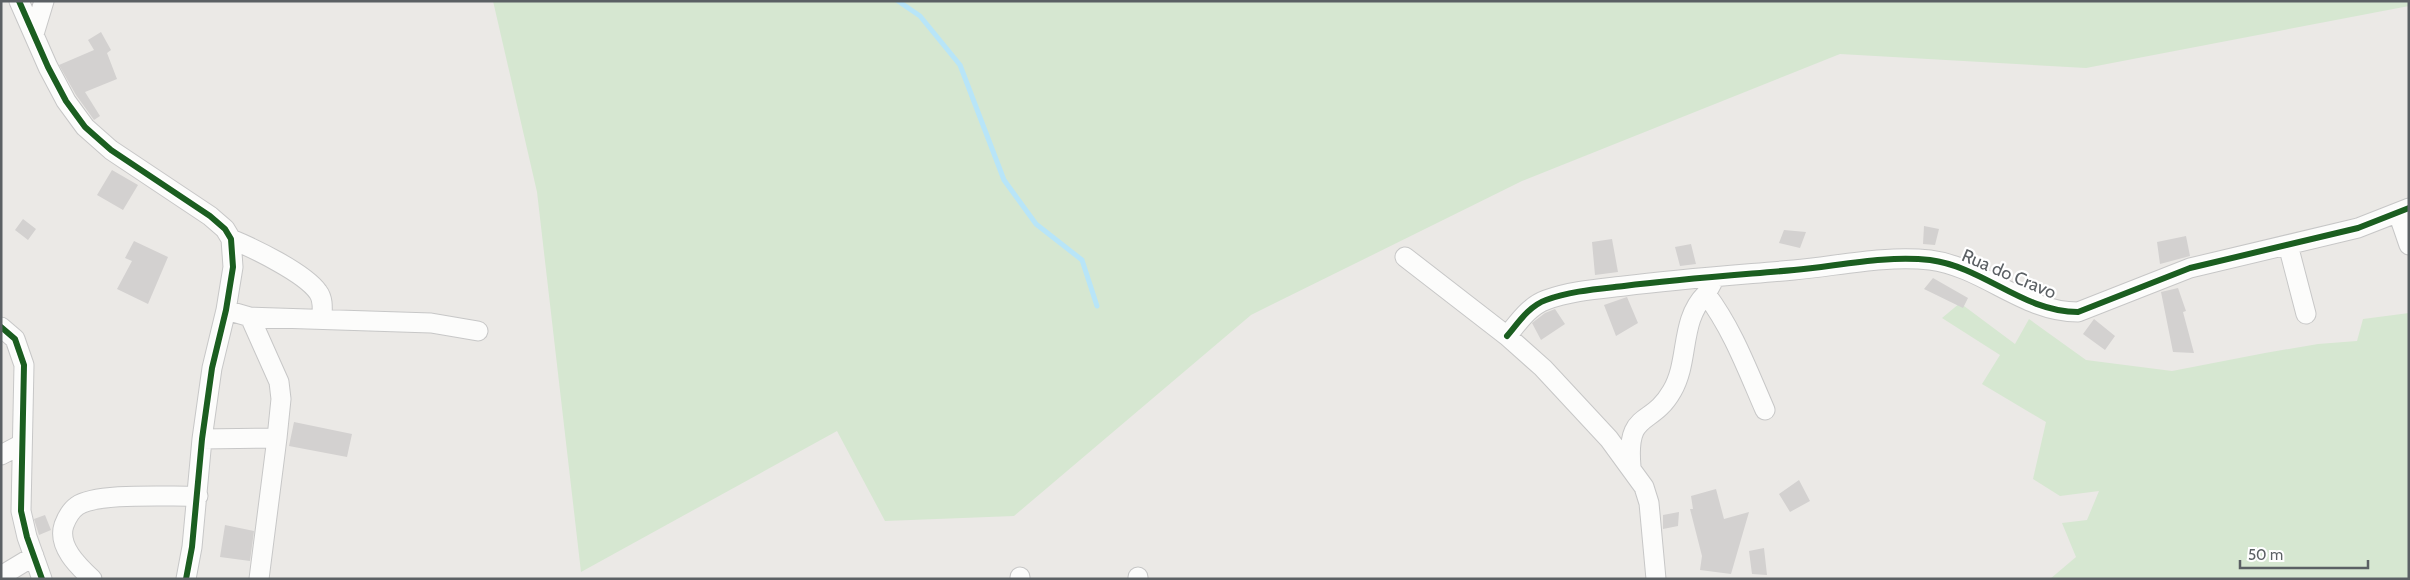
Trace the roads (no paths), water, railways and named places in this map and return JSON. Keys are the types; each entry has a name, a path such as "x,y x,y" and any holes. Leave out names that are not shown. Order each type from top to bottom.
{"street":[{"path":"19,1 66,101 85,127 111,150 210,216 225,229 231,239 233,267 226,310 212,368 202,439 198,496 186,579"},
{"path":"34,34 44,1"},
{"path":"2403,210 2409,245"},
{"name":"Rua do Cravo","path":"1507,336 1535,305 1552,298 1599,289 1710,285 1866,261 1929,260 1962,267 2036,305 2061,312 2078,312 2190,268 2358,228 2403,210"},
{"path":"231,239 253,248 297,274 313,286 322,302 322,319"},
{"path":"2288,245 2306,314"},
{"path":"1405,258 1507,336 1578,403 1631,467 1644,487 1649,502 1656,579"},
{"path":"1710,285 1722,316 1739,346 1764,410"},
{"path":"1631,467 1629,446 1634,430 1642,420 1663,404 1672,392 1678,379 1686,332 1692,312 1710,285"},
{"path":"226,310 250,317 431,323 478,331"},
{"path":"250,317 280,382 277,438 259,579"},
{"path":"1,327 15,339 24,365 21,511 42,579"},
{"path":"202,439 277,438"},
{"path":"1,455 22,444"},
{"path":"92,579 68,552 63,541 62,530 68,515 78,506 91,501 111,498 198,496"},
{"path":"1,576 34,556"}],"waterway":[{"path":"898,1 920,16 960,65 1004,180 1036,224 1082,260 1097,306"}]}
